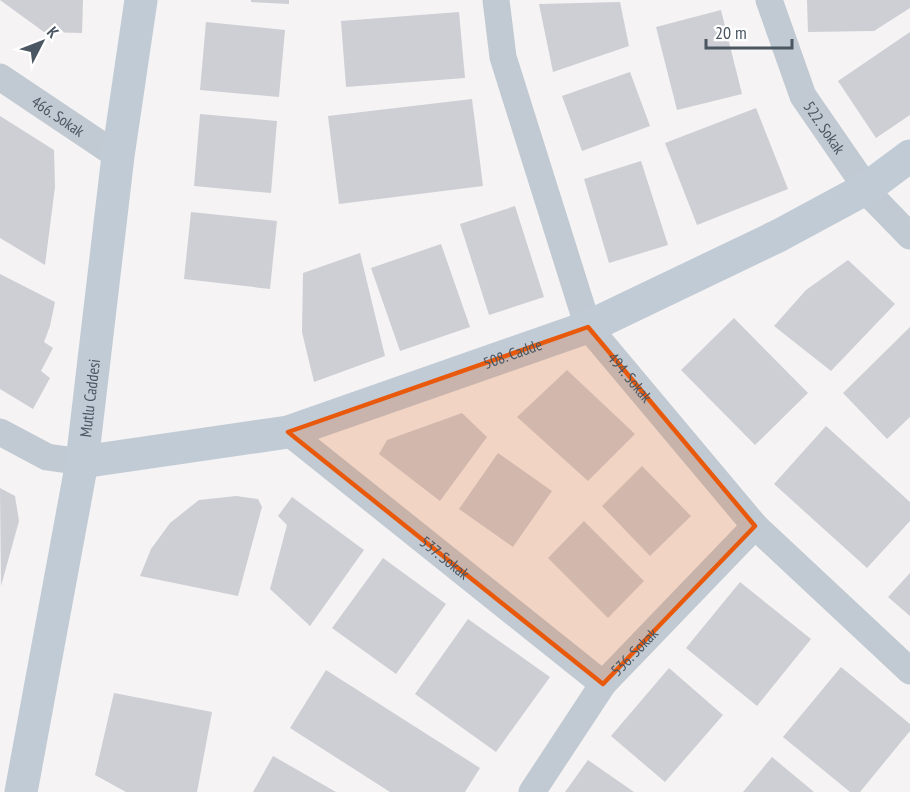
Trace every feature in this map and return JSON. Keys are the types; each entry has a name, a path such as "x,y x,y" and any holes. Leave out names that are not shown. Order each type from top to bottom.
{"street":[{"name":"Mutlu Caddesi","path":"21,792 82,462 118,156 141,0"},
{"name":"494. Sokak","path":"496,0 503,57 588,327 755,526 910,671"},
{"name":"522. Sokak","path":"769,0 803,96 874,199 910,236"},
{"name":"466. Sokak","path":"0,77 118,156"},
{"name":"508. Cadde","path":"82,462 288,432 588,327 778,236 867,188 910,156"},
{"path":"0,432 47,457 82,462"},
{"name":"537. Sokak","path":"288,432 603,684"},
{"name":"536. Sokak","path":"532,792 603,684 755,526"}],"highlighted area":[{"path":"588,327 755,526 603,684 288,432"}],"building":[{"path":"0,0 83,0 82,33 44,32"},
{"path":"251,0 289,0 289,4 251,2"},
{"path":"807,0 910,0 910,8 874,31 808,32"},
{"path":"620,2 629,46 553,72 539,4"},
{"path":"721,10 742,94 677,110 656,27"},
{"path":"459,12 465,78 346,87 341,21"},
{"path":"206,22 285,30 279,97 200,90"},
{"path":"910,32 910,115 876,138 838,81"},
{"path":"630,72 650,126 582,151 562,96"},
{"path":"472,99 483,186 339,204 328,116"},
{"path":"756,108 788,189 697,225 665,143"},
{"path":"200,114 277,121 271,193 194,186"},
{"path":"0,116 54,150 55,187 45,265 0,238"},
{"path":"641,161 668,245 609,263 584,179"},
{"path":"515,206 544,297 489,315 460,224"},
{"path":"191,212 277,221 270,289 184,279"},
{"path":"441,244 470,327 400,351 371,268"},
{"path":"360,253 385,356 314,382 302,332 303,273"},
{"path":"848,260 895,304 831,371 774,326 806,290"},
{"path":"0,274 55,302 44,342 53,348 41,371 50,378 33,409 0,389"},
{"path":"734,318 808,393 755,445 681,370"},
{"path":"910,327 910,417 887,439 843,393"},
{"path":"567,370 635,434 588,481 517,417"},
{"path":"462,413 487,437 440,501 379,454 387,440"},
{"path":"826,426 910,502 910,521 867,568 774,484"},
{"path":"498,453 552,491 513,547 459,509"},
{"path":"642,466 691,516 650,556 602,506"},
{"path":"0,488 15,496 19,521 1,586"},
{"path":"236,496 258,499 262,507 238,596 140,576 151,549 170,523 199,500"},
{"path":"292,497 364,550 310,626 270,589 287,525 278,516"},
{"path":"584,521 644,581 608,618 548,558"},
{"path":"383,558 446,604 396,674 332,628"},
{"path":"910,573 910,616 888,597"},
{"path":"740,582 811,639 757,706 686,648"},
{"path":"468,619 550,677 496,752 415,694"},
{"path":"841,667 910,724 910,731 860,792 850,792 783,737"},
{"path":"669,668 723,715 665,782 611,736"},
{"path":"326,670 480,768 465,792 390,792 290,728"},
{"path":"114,693 212,712 197,792 126,792 95,775"},
{"path":"273,756 336,792 253,792"},
{"path":"772,757 814,792 743,792"},
{"path":"588,760 634,792 565,792"}]}
